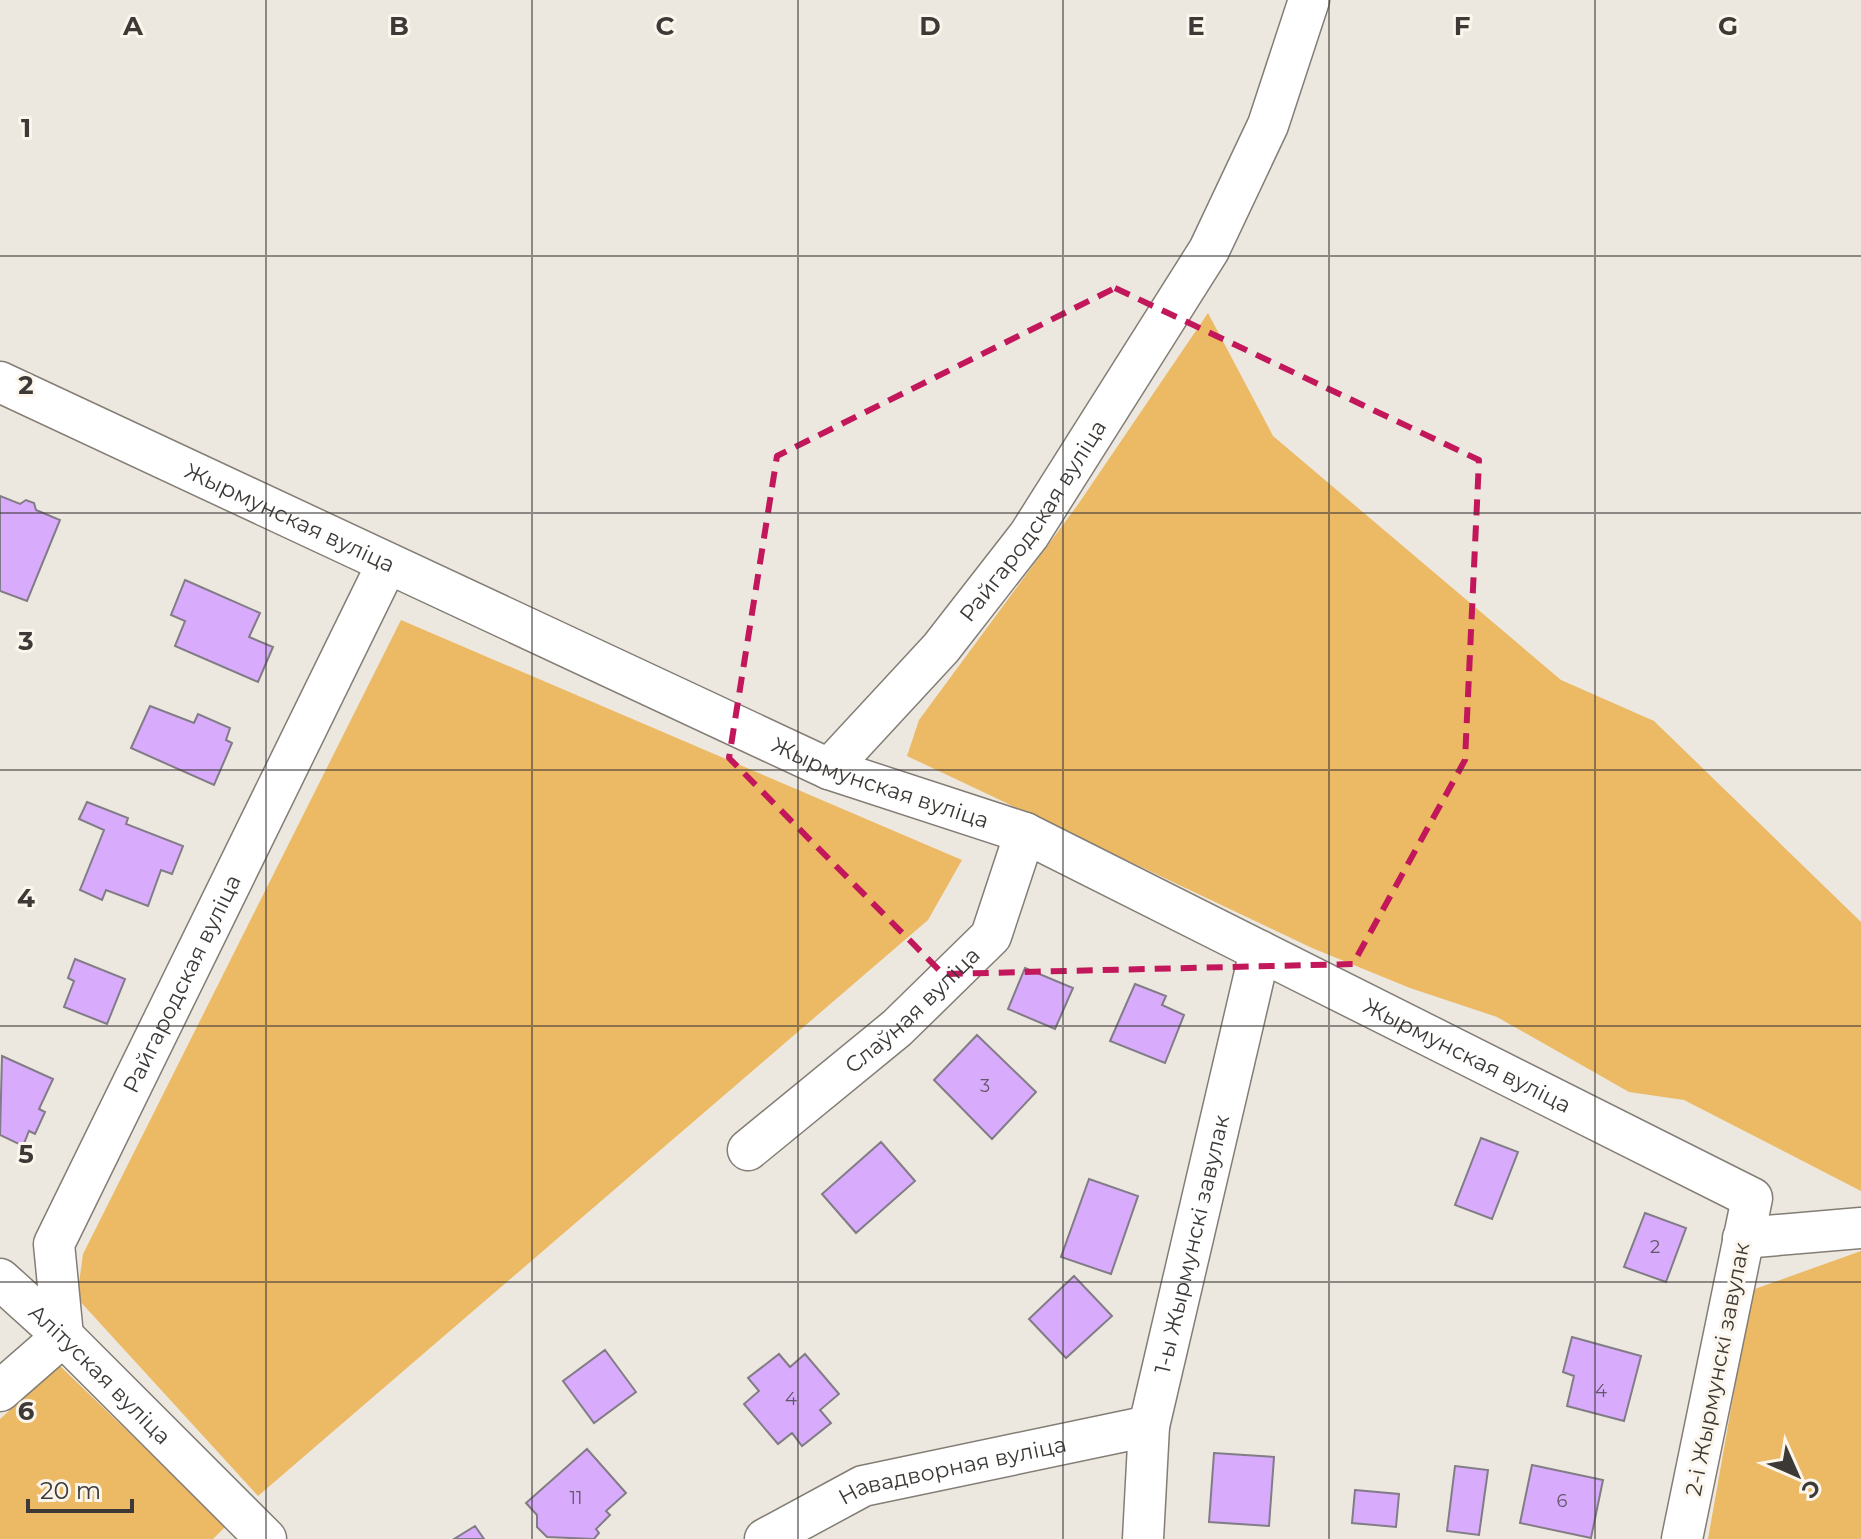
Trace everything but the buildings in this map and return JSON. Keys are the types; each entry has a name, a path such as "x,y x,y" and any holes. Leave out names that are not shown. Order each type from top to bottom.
{"street":[{"name":"Райгародская вуліца","path":"829,769 941,648 1029,535 1209,250 1268,125 1309,0"},
{"name":"Жырмунская вуліца","path":"0,382 829,769 1025,833 1752,1198"},
{"name":"Райгародская вуліца","path":"63,1336 54,1244 387,564"},
{"name":"Слаўная вуліца","path":"748,1150 897,1028 991,936 1025,833"},
{"name":"1-ы Жырмунскі завулак","path":"1143,1539 1149,1426 1260,951"},
{"name":"2-і Жырмунскі завулак","path":"1682,1539 1752,1198"},
{"path":"1743,1238 1861,1228"},
{"name":"Алітуская вуліца","path":"0,1279 63,1336 266,1539"},
{"path":"0,1391 63,1336"},
{"name":"Навадворная вуліца","path":"765,1539 863,1486 1149,1426"}],"highlighted area":[{"path":"1115,288 1479,460 1465,760 1353,964 943,974 729,758 777,456"}],"shaded area":[{"path":"1208,313 1273,436 1561,680 1654,721 1861,922 1861,1191 1684,1100 1629,1092 1497,1017 1410,988 1312,948 907,756 919,720 1079,503"},
{"path":"401,620 962,860 928,920 258,1496 77,1298 83,1254"},
{"path":"1861,1251 1861,1539 1708,1539 1752,1290"},
{"path":"60,1366 226,1526 213,1539 0,1539 0,1419"}]}
